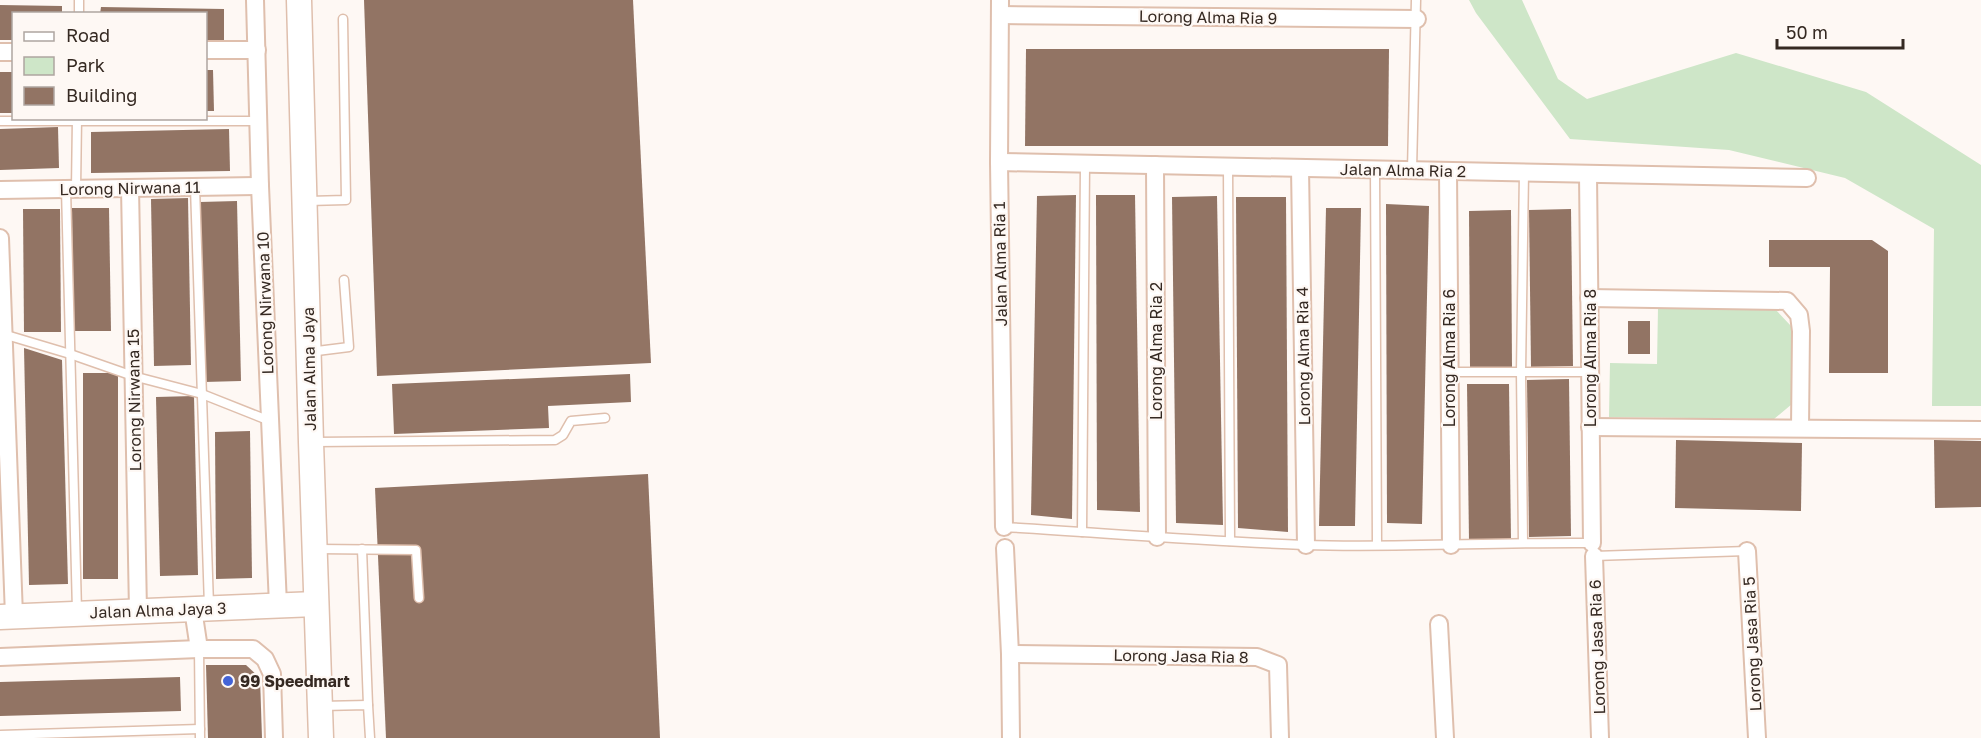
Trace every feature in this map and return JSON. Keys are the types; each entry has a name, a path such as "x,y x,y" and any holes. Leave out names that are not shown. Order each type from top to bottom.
{"street":[{"name":"Lorong Nirwana 10","path":"255,0 260,186 278,605"},
{"name":"Jalan Alma Jaya","path":"299,0 310,442 321,738"},
{"name":"Lorong Alma Ria 9","path":"1000,8 1416,19"},
{"name":"Jalan Alma Ria 1","path":"1000,8 999,162 1004,527"},
{"path":"207,51 257,50"},
{"name":"Jalan Alma Ria 2","path":"999,162 1807,178"},
{"name":"Lorong Alma Ria 2","path":"1155,165 1157,537"},
{"name":"Lorong Alma Ria 4","path":"1300,168 1306,545"},
{"name":"Lorong Alma Ria 6","path":"1448,171 1451,545"},
{"name":"Lorong Alma Ria 8","path":"1588,174 1593,550"},
{"name":"Lorong Nirwana 11","path":"0,190 260,186"},
{"name":"Lorong Nirwana 15","path":"130,188 138,611"},
{"path":"0,238 7,617"},
{"path":"1589,298 1787,301 1799,315 1801,331 1800,428"},
{"path":"1590,427 1981,430"},
{"path":"1005,548 1011,738"},
{"name":"Lorong Jasa Ria 6","path":"1593,550 1600,738"},
{"name":"Lorong Jasa Ria 5","path":"1748,551 1757,738"},
{"name":"Jalan Alma Jaya 3","path":"7,617 316,604"},
{"path":"199,649 201,609"},
{"path":"1439,624 1445,738"},
{"path":"0,657 253,649 264,659 272,674 274,738"},
{"name":"Lorong Jasa Ria 8","path":"1010,654 1257,657 1278,665 1280,738"}],"lane":[{"path":"1412,170 1416,0"},
{"path":"304,201 345,200 343,19"},
{"path":"77,120 71,189 70,354 77,614"},
{"path":"0,121 258,121"},
{"path":"1082,532 1085,164"},
{"path":"1228,166 1230,540"},
{"path":"1375,170 1377,545"},
{"path":"1523,542 1521,372 1524,172"},
{"path":"195,187 202,394 201,609"},
{"path":"309,352 349,347 344,280"},
{"path":"3,334 133,376 202,394 270,421"},
{"path":"1448,372 1590,372"},
{"path":"310,442 555,440 563,435 571,421 604,418"},
{"path":"1004,527 1306,545 1451,545 1523,542 1593,550 1748,551"},
{"path":"314,549 416,550 419,598"},
{"path":"362,549 370,738"},
{"path":"0,735 200,733 199,649"},
{"path":"321,706 368,705"}],"green space":[{"path":"1469,0 1522,0 1558,79 1587,99 1736,53 1866,92 1981,165 1981,406 1932,406 1934,229 1845,178 1729,150 1570,139 1476,13"},
{"path":"1658,308 1775,309 1791,326 1792,404 1774,419 1609,417 1610,363 1657,364"}],"building":[{"path":"364,0 633,0 651,363 377,376"},
{"path":"0,5 62,6 62,12 12,12 12,40 0,40"},
{"path":"101,7 224,9 224,44 207,44 207,12 100,12"},
{"path":"1026,49 1389,49 1388,146 1025,146"},
{"path":"207,70 213,70 214,111 207,111"},
{"path":"0,72 12,72 12,113 0,113"},
{"path":"58,127 59,168 0,170 0,129"},
{"path":"229,129 230,171 91,173 91,132"},
{"path":"1076,195 1072,519 1031,515 1037,196"},
{"path":"1096,195 1135,195 1140,512 1097,510"},
{"path":"1217,196 1223,525 1176,523 1172,197"},
{"path":"1236,197 1286,197 1288,532 1238,528"},
{"path":"188,198 191,365 154,366 151,199"},
{"path":"237,201 241,381 204,382 200,202"},
{"path":"1386,204 1429,206 1422,524 1387,523"},
{"path":"72,208 109,208 111,331 73,331"},
{"path":"1326,208 1361,208 1355,526 1319,526"},
{"path":"23,209 60,209 61,332 24,332"},
{"path":"1571,209 1573,366 1531,367 1529,210"},
{"path":"1511,210 1512,367 1470,367 1469,211"},
{"path":"1769,240 1872,240 1888,251 1888,373 1829,373 1830,267 1769,267"},
{"path":"1628,321 1650,321 1650,354 1628,354"},
{"path":"24,348 62,360 68,584 29,585"},
{"path":"83,373 118,373 118,579 83,579"},
{"path":"630,374 631,402 548,406 549,428 394,434 392,384"},
{"path":"1569,379 1571,536 1529,537 1527,380"},
{"path":"1467,384 1509,384 1511,540 1469,541"},
{"path":"194,396 198,575 160,576 156,397"},
{"path":"250,431 252,578 216,579 215,432"},
{"path":"1676,440 1802,443 1801,511 1675,508"},
{"path":"1934,440 1981,441 1981,507 1935,508"},
{"path":"648,474 660,738 386,738 375,488"},
{"path":"206,665 246,665 260,678 262,738 208,738"},
{"path":"180,677 181,711 0,716 0,682"}],"place":[{"name":"99 Speedmart","path":"228,681"}]}
